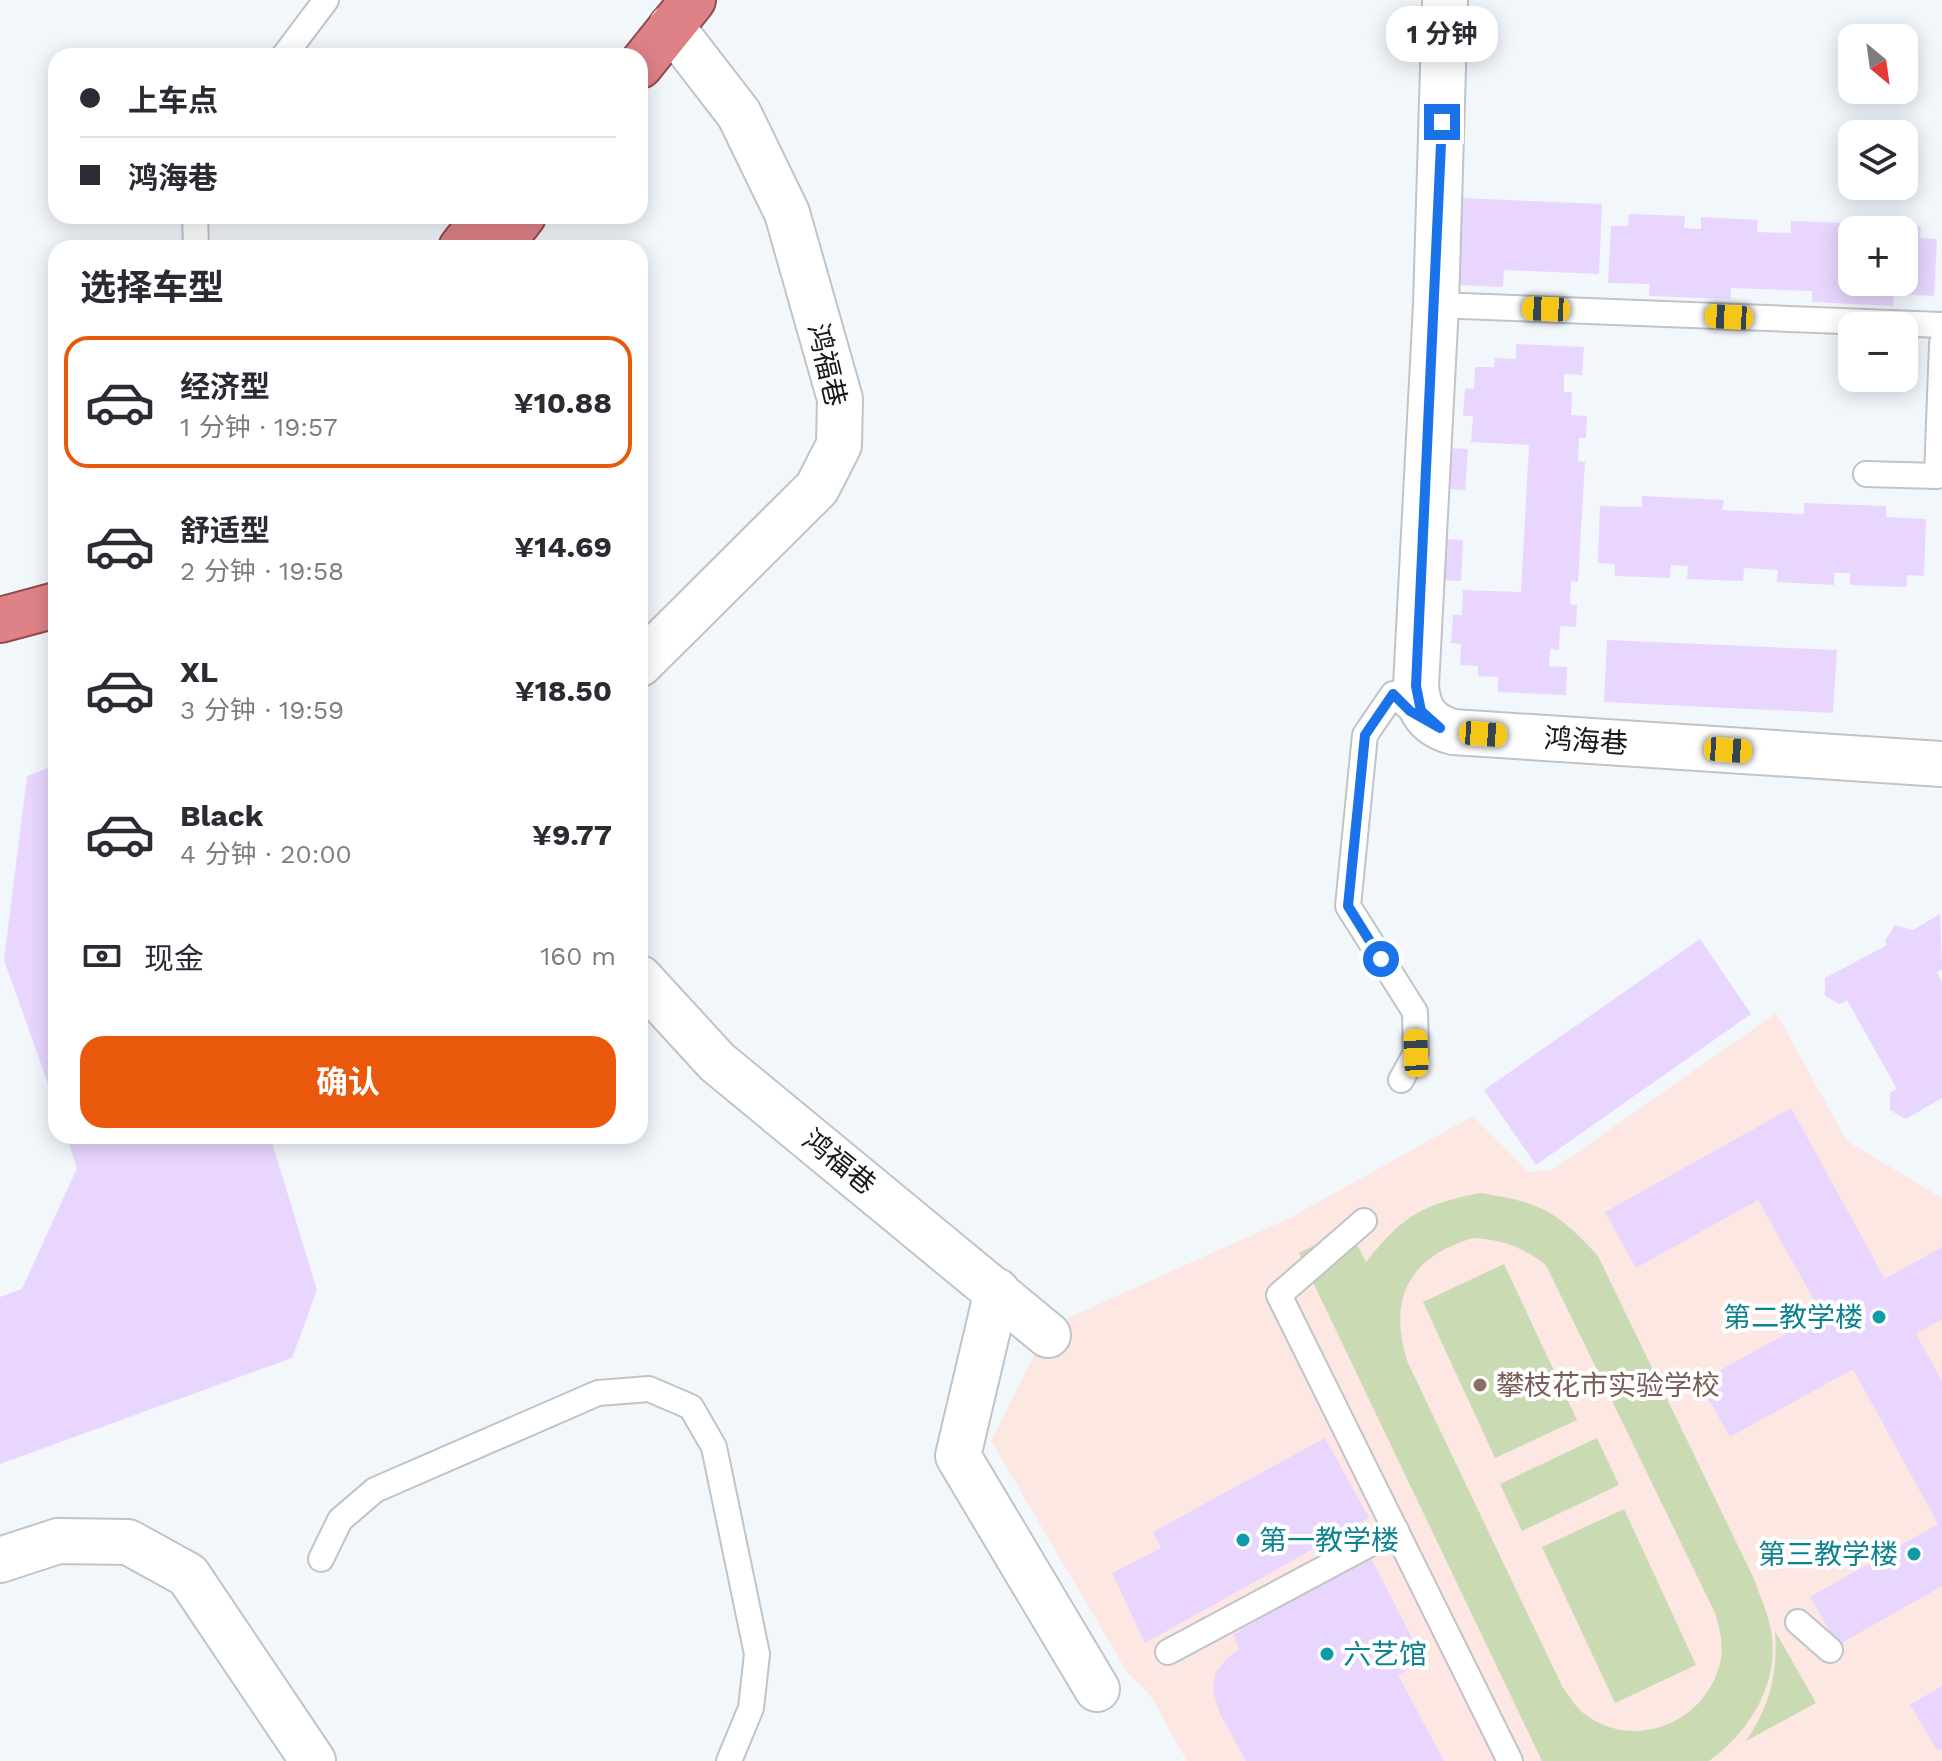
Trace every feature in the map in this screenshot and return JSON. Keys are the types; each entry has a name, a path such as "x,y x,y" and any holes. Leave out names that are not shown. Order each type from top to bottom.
{"highway":[{"path":"621,48 673,9"},
{"path":"648,52 673,9"},
{"path":"467,240 480,224"},
{"path":"504,240 517,224"},
{"path":"0,620 48,607"},
{"path":"0,651 48,637"}],"street":[{"path":"1440,728 1429,721 1417,698 1436,515 1436,305 1445,0"},
{"name":"鸿福巷","path":"648,656 817,488 839,445 840,399 787,213 739,114 673,9"},
{"name":"鸿海巷","path":"1440,728 1453,732 1942,764"},
{"name":"鸿福巷","path":"648,987 717,1062 1048,1335"},
{"path":"997,1291 958,1456 1097,1689"},
{"path":"0,1560 58,1541 128,1542 188,1575 313,1761"}],"lane":[{"path":"290,48 326,0"},
{"path":"1436,305 1942,325"},
{"path":"1866,474 1937,476 1942,343"},
{"path":"1401,1080 1416,1053 1415,1012 1348,906 1365,735 1393,694 1410,711 1440,728"},
{"path":"1364,1221 1279,1295 1510,1761"},
{"path":"321,1559 340,1520 375,1490 598,1393 649,1389 691,1407 714,1447 757,1654 751,1708 729,1761"},
{"path":"1168,1652 1396,1530"},
{"path":"1798,1622 1830,1650"}],"shaded area":[{"name":"攀枝花市实验学校","path":"1776,1013 1847,1141 1942,1198 1942,1761 1187,1761 1150,1695 1127,1672 991,1441 1037,1349 1059,1322 1290,1218 1473,1116 1529,1172 1552,1170"}],"green space":[{"path":"1480,1193 1518,1200 1546,1211 1571,1228 1598,1256 1755,1581 1768,1617 1772,1642 1768,1682 1751,1718 1725,1749 1709,1761 1542,1761 1299,1253 1349,1229 1366,1262 1392,1233 1415,1214 1443,1202","holes":["1473,1238 1529,1253 1546,1265 1715,1613 1722,1653 1710,1687 1697,1704 1681,1717 1662,1726 1642,1731 1601,1724 1582,1712 1563,1688 1408,1363 1400,1320 1408,1284 1418,1269 1432,1257"]},
{"path":"1504,1264 1577,1420 1495,1458 1423,1302"},
{"path":"1597,1438 1619,1485 1522,1531 1500,1484"},
{"path":"1624,1509 1696,1665 1615,1703 1542,1547"},
{"path":"1775,1631 1816,1703 1746,1741 1771,1689"}],"building":[{"path":"1462,198 1602,204 1599,274 1504,270 1503,287 1458,285"},
{"path":"1629,214 1685,216 1684,228 1701,229 1701,217 1758,220 1757,232 1791,233 1791,221 1838,223 1838,296 1894,296 1893,306 1812,302 1812,291 1731,288 1730,299 1649,296 1650,284 1608,283 1611,226 1628,226"},
{"path":"1918,226 1921,226 1920,238 1937,239 1934,296 1918,295"},
{"path":"1516,344 1584,347 1582,375 1564,374 1564,392 1572,392 1571,415 1587,416 1586,438 1579,438 1578,461 1585,462 1578,582 1571,581 1570,604 1577,605 1576,627 1560,626 1559,650 1550,649 1549,666 1567,667 1566,695 1498,692 1498,677 1478,676 1478,666 1460,665 1461,644 1451,643 1453,615 1462,615 1463,590 1521,592 1529,445 1471,442 1473,416 1463,416 1465,388 1474,389 1475,367 1494,367 1495,358 1516,359"},
{"path":"1447,448 1468,449 1465,490 1448,489"},
{"path":"1642,496 1724,500 1722,510 1804,514 1804,503 1886,506 1886,517 1926,519 1924,576 1907,575 1906,587 1850,585 1850,573 1834,573 1834,585 1777,582 1778,570 1744,568 1743,581 1687,579 1688,566 1671,565 1670,578 1615,576 1615,564 1598,563 1600,506 1642,507"},
{"path":"1463,540 1461,581 1440,580 1442,541"},
{"path":"1607,640 1837,650 1833,713 1604,702"},
{"path":"48,768 48,1084 4,960 27,776"},
{"path":"1940,914 1942,969 1937,972 1942,982 1942,1098 1906,1119 1890,1110 1890,1093 1897,1089 1847,1000 1840,1004 1825,996 1825,978 1887,945 1885,941 1895,925 1913,930"},
{"path":"1700,939 1751,1014 1536,1165 1484,1090"},
{"name":"第二教学楼","path":"1791,1108 1885,1279 1942,1247 1942,1319 1916,1334 1942,1381 1942,1586 1838,1645 1810,1597 1938,1524 1853,1369 1730,1437 1699,1382 1822,1314 1758,1200 1636,1268 1605,1212"},
{"path":"69,1144 272,1144 317,1290 292,1358 0,1464 0,1297 22,1289 77,1168"},
{"name":"第一教学楼","path":"1325,1438 1369,1518 1145,1643 1112,1573 1161,1548 1153,1532"},
{"name":"六艺馆","path":"1369,1554 1424,1661 1398,1675 1444,1761 1246,1761 1220,1714 1213,1691 1215,1674 1226,1659 1239,1649 1233,1635"},
{"path":"1942,1686 1942,1749 1938,1751 1910,1705"}],"place":[{"name":"第二教学楼","path":"1879,1317"},
{"name":"攀枝花市实验学校","path":"1480,1385"},
{"name":"第一教学楼","path":"1243,1540"},
{"name":"第三教学楼","path":"1914,1554"},
{"name":"六艺馆","path":"1327,1654"}],"route":[{"path":"1381,959 1348,906 1365,735 1393,694 1410,711 1440,728 1421,711 1416,686 1436,305 1442,122"}]}
